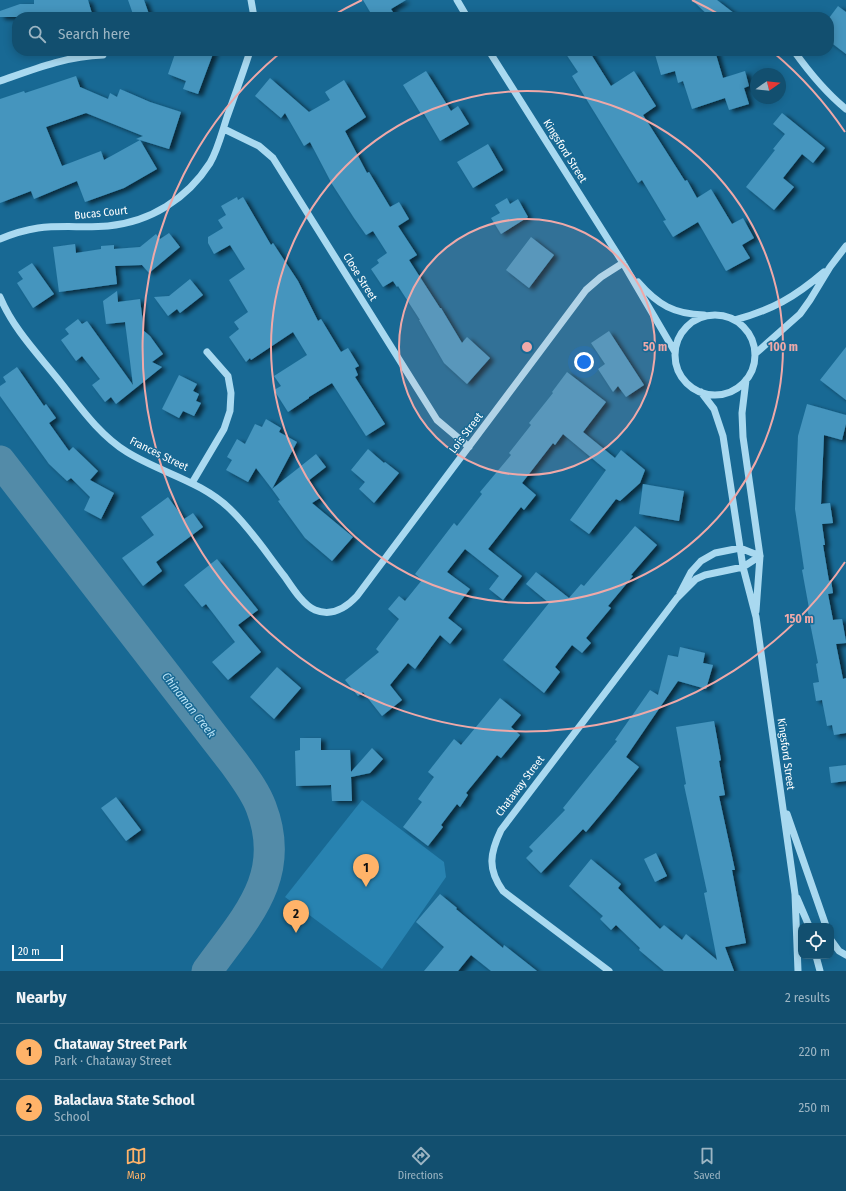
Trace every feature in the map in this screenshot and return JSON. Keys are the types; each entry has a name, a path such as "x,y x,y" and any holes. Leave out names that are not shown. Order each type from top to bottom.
{"street":[{"path":"250,0 253,12"},
{"path":"457,0 465,12"},
{"path":"0,80 74,57 88,56"},
{"name":"Bucas Court","path":"0,239 19,232 40,228 116,225 157,213 176,200 193,184 211,162 224,129 248,56"},
{"name":"Kingsford Street","path":"492,56 623,263 675,352"},
{"path":"797,56 810,74 832,98 846,109"},
{"name":"Close Street","path":"224,129 259,146 272,158 438,420 469,447"},
{"path":"755,354 800,314 830,267 846,246"},
{"name":"Kingsford Street","path":"623,263 650,295 663,306 684,314 708,315"},
{"name":"Lois Street","path":"326,614 339,611 350,604 357,596 586,290 601,277 623,263"},
{"path":"735,320 754,315 780,304 806,288 830,267"},
{"name":"Frances Street","path":"0,297 14,324 92,421 112,441 141,460 192,483 213,495 244,523 301,598 313,610 326,614"},
{"path":"708,315 722,315 735,320 745,328 752,340 755,354 753,368 746,380 737,388 726,394 713,395 701,392 690,386 681,376 676,364 675,352 678,340 684,329 695,320 708,315"},
{"path":"192,483 224,429 230,411 231,393 228,376 207,352"},
{"name":"Kingsford Street","path":"746,380 742,413 743,437 760,556 756,617"},
{"name":"Kingsford Street","path":"701,392 714,409 726,448 743,567 756,617 795,894 798,970"},
{"path":"740,548 760,556"},
{"name":"Chataway Street","path":"677,598 691,572 701,561 715,553 740,548"},
{"name":"Chataway Street","path":"609,971 503,891 493,875 493,852 496,841 501,830 677,598 696,579 705,575 743,567 760,556"},
{"path":"782,799 825,923"},
{"name":"Kingsford Street","path":"795,894 808,923"},
{"path":"834,944 839,951 846,955"},
{"path":"817,959 820,971"}],"shaded area":[{"path":"362,800 444,862 446,877 382,969 285,897"}],"building":[{"path":"34,0 88,0 92,12 12,12 12,17 0,17 0,11 20,4 34,4"},
{"path":"128,0 144,0 148,12 132,12"},
{"path":"363,0 406,0 391,9 393,12 370,12"},
{"path":"692,0 717,0 733,12 705,12"},
{"path":"838,6 846,12 846,54 834,45 834,12"},
{"path":"174,56 212,56 198,94 183,89 186,81 168,74"},
{"path":"567,56 592,56 611,86 634,71 656,106 643,115 685,181 687,180 697,198 711,189 732,224 743,218 754,238 742,245 750,258 726,271 698,222 673,237 663,221 666,220 642,180 638,183 572,76 578,72"},
{"path":"655,56 716,56 723,78 745,71 749,86 744,88 749,104 729,110 725,98 692,109 683,81 678,83 675,71 661,75"},
{"path":"426,71 451,111 458,106 469,124 440,141 423,112 421,114 403,85"},
{"path":"76,76 80,87 108,99 110,93 117,97 120,89 150,102 181,112 169,149 140,140 157,169 124,188 85,202 77,181 34,199 31,191 0,203 0,99 24,91 25,93","holes":["86,113 143,136 136,139 140,140 104,160 101,151 62,166 46,127"]},
{"path":"270,78 309,112 330,100 325,92 344,80 366,117 345,131 367,173 369,172 390,207 399,202 409,219 398,226 417,255 409,260 462,343 467,337 490,358 467,384 444,363 420,320 398,286 397,287 393,281 383,287 371,269 379,263 377,260 387,253 373,231 366,235 354,218 332,184 310,142 304,146 285,113 281,118 255,96"},
{"path":"782,113 825,148 813,163 802,154 783,178 794,187 774,210 746,187 775,150 773,149 785,134 773,124"},
{"path":"488,144 503,170 473,188 457,162"},
{"path":"237,197 238,200 243,197 271,245 273,243 298,281 318,321 321,319 341,352 348,348 359,366 355,368 358,375 355,377 385,424 366,436 332,383 288,412 274,390 281,386 274,376 307,355 293,332 251,360 250,358 246,362 229,337 239,329 234,322 248,312 229,280 245,269 230,245 214,254 208,243 208,237 223,228 218,220 226,215 221,206"},
{"path":"507,198 510,204 518,199 528,217 501,234 491,218 500,213 495,205"},
{"path":"169,233 180,247 149,273 142,265 115,266 117,284 59,292 53,247 75,244 76,253 101,249 101,246 114,245 114,249 140,247 156,234 160,239"},
{"path":"531,237 554,255 529,288 506,270"},
{"path":"32,263 54,294 33,308 17,283 23,279 18,272"},
{"path":"190,279 203,295 180,313 177,309 168,316 154,297 169,296"},
{"path":"117,291 118,302 140,299 144,331 150,336 163,354 152,362 162,367 116,404 111,397 105,402 92,385 100,379 82,356 76,361 61,340 69,334 65,329 78,319 82,324 87,321 133,385 125,322 106,324 103,301"},
{"path":"609,331 644,385 626,397 618,386 613,392 598,369 605,364 591,343"},
{"path":"846,347 846,400 820,380"},
{"path":"17,367 44,406 46,404 56,418 49,423 69,451 73,447 98,471 90,480 114,493 101,519 84,510 90,497 71,478 67,481 49,464 0,396 0,386 6,382 3,377"},
{"path":"567,372 606,402 583,432 615,458 621,450 645,470 640,483 620,501 616,499 589,534 570,520 606,470 563,434 555,445 553,443 522,483 536,495 524,510 521,507 488,549 522,576 503,600 489,589 499,576 465,549 447,572 470,589 448,618 462,629 450,644 440,635 415,669 408,663 390,685 402,700 382,716 363,692 358,696 345,680 379,652 376,649 399,619 388,609 399,596 405,601 422,580 415,574 454,523 457,526 482,494 480,492 511,455 509,453 531,425 529,423 553,393 552,392"},
{"path":"179,375 197,384 193,391 199,394 196,401 201,403 194,416 183,411 179,418 162,409"},
{"path":"807,404 846,415 846,424 842,440 824,435 821,504 830,503 833,523 822,524 825,545 823,545 829,581 831,580 833,593 828,594 833,620 842,619 846,641 846,643 836,644 843,679 846,678 846,733 834,735 832,725 827,726 822,700 816,701 813,683 819,682 816,664 818,663 807,608 809,608 802,570 804,569 795,509 798,436"},
{"path":"266,419 281,428 279,432 297,442 272,489 256,468 248,482 226,470 232,460 227,457 237,439 245,444 255,424 262,427"},
{"path":"368,449 384,463 385,462 399,473 374,503 359,489 365,482 351,470"},
{"path":"316,454 326,467 308,481 320,498 312,503 353,537 332,561 305,538 278,501 280,500 272,489"},
{"path":"643,484 684,491 679,521 639,514"},
{"path":"168,497 184,519 193,513 203,527 156,562 162,571 143,586 122,558 154,535 141,517"},
{"path":"635,526 657,545 631,575 633,576 608,606 611,608 586,638 591,643 582,653 572,645 555,667 560,672 544,693 503,660 549,603 526,584 536,572 569,598 581,584 584,586"},
{"path":"217,559 258,610 238,625 261,652 228,680 212,662 235,642 206,604 202,607 184,585"},
{"path":"680,647 705,653 703,663 713,665 706,689 678,681 626,757 639,767 586,832 583,829 541,873 526,858 533,851 529,847 565,810 563,808 617,741 615,740 650,690 658,695 668,655 678,657"},
{"path":"277,667 301,688 274,719 250,697"},
{"path":"500,698 521,715 511,727 520,735 501,758 497,755 466,793 468,795 460,807 457,804 441,825 443,827 428,846 403,827 422,802 418,799 434,777 428,772 454,739 461,745"},
{"path":"714,721 725,795 719,796 735,870 732,870 746,943 725,947 734,971 664,971 639,950 640,948 616,925 611,930 600,919 603,916 569,886 591,859 621,884 618,888 660,929 664,925 682,940 686,934 717,960 704,893 707,892 684,785 686,784 676,727"},
{"path":"300,738 321,738 321,750 350,750 351,772 372,748 383,759 370,773 351,777 352,801 332,801 331,785 296,786 295,751 300,750"},
{"path":"846,765 846,781 831,783 829,767"},
{"path":"116,797 141,830 126,841 101,808"},
{"path":"656,853 667,876 655,882 644,859"},
{"path":"440,894 503,948 504,945 537,971 491,971 471,955 458,971 424,971 444,947 416,922"}],"waterway":[{"name":"Chinaman Creek","path":"0,461 234,763 259,801 268,832 269,855 266,876 248,914 207,971"}],"place":[{"name":"Chataway Street Park","path":"366,887"},
{"name":"Balaclava State School","path":"296,933"}]}
